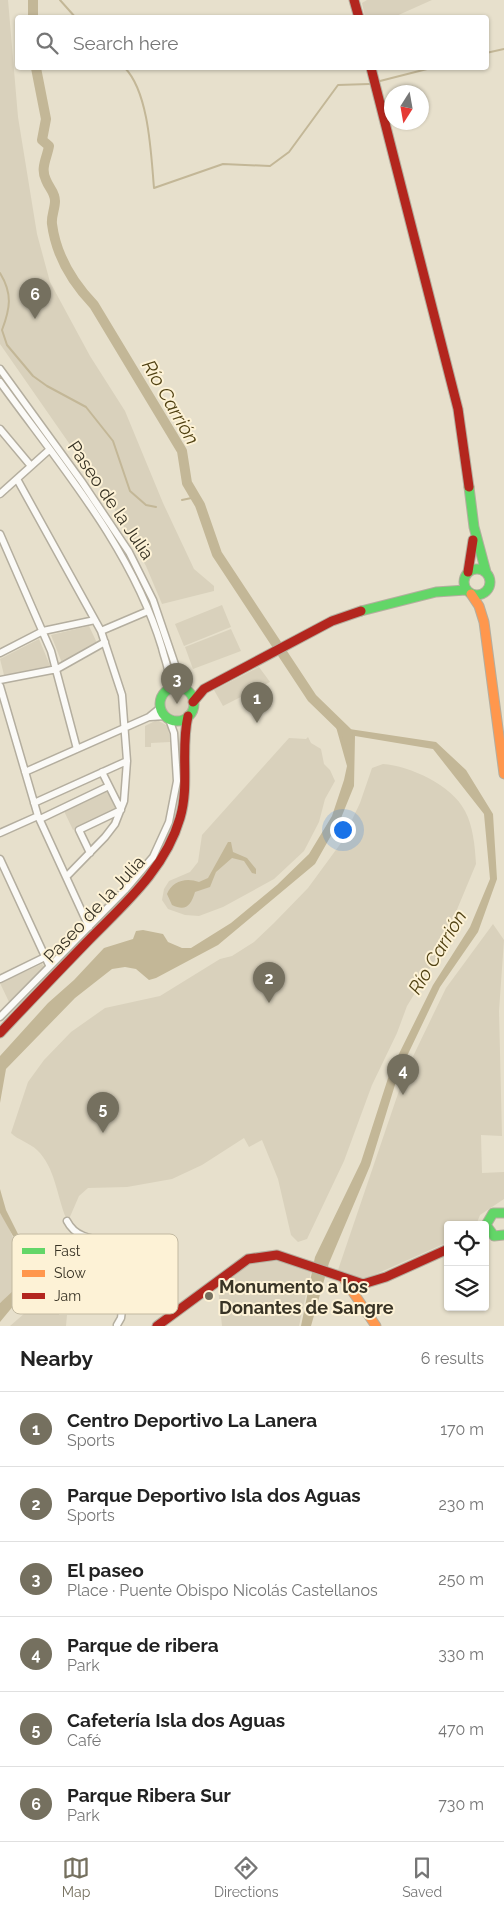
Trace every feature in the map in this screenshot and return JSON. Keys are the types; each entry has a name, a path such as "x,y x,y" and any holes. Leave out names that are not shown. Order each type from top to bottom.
{"main road":[{"path":"354,0 358,15"},
{"path":"372,70 458,409 474,527 486,572 490,580 487,590 484,622"},
{"path":"474,527 473,548 463,583 479,606 484,622 504,774"},
{"path":"436,592 475,568 486,572"},
{"path":"204,689 168,689 161,697 168,716 188,716 192,711 193,702 204,689 311,631 353,614 436,592 469,592 480,595 487,590"},
{"path":"186,690 193,702"},
{"name":"Paseo de la Julia","path":"168,716 184,732"},
{"name":"Paseo de la Julia","path":"0,1033 132,897 161,862 174,835 183,807 186,771 184,732 188,716"},
{"path":"489,1221 490,1215 503,1211"},
{"path":"489,1231 498,1236 504,1235"},
{"path":"352,1294 357,1286 386,1277 444,1250"},
{"path":"178,1311 248,1259 277,1255 340,1278 363,1284"},
{"path":"340,1278 376,1326"},
{"path":"157,1326 173,1314"}],"street":[{"name":"Paseo de la Julia","path":"0,369 82,482 129,552 153,600 186,690"},
{"name":"Paseo de la Julia","path":"0,382 120,553 148,611 169,672 168,689"},
{"path":"0,429 31,466"},
{"path":"0,494 49,450"},
{"path":"17,479 101,631 122,695 128,761 126,788 121,810 115,824 67,876"},
{"path":"0,534 43,631 57,669 76,749"},
{"path":"101,631 148,611"},
{"path":"0,653 43,631 95,620"},
{"path":"0,680 57,669 105,642"},
{"path":"0,686 39,817 89,927"},
{"name":"Paseo de la Julia","path":"0,1017 143,871 163,838 169,822 177,781 174,733 168,716"},
{"path":"25,772 149,717 168,716"},
{"path":"34,803 128,761"},
{"path":"102,772 121,810"},
{"path":"0,833 109,786"},
{"path":"90,853 79,830 121,810"},
{"path":"0,859 49,965"},
{"path":"0,979 45,957"},
{"path":"67,1221 70,1228 80,1234"},
{"path":"117,1326 121,1314"}],"shaded area":[{"path":"0,0 8,0 18,117 37,234 50,282 90,356 125,411 163,503 194,569 214,586 214,591 162,604 146,566 112,505 0,344"},
{"path":"367,0 432,0 398,15 365,15 362,3"},
{"path":"222,605 231,627 184,646 175,624"},
{"path":"89,626 97,643 62,663 51,635"},
{"path":"231,629 241,651 193,669 185,647"},
{"path":"39,639 51,668 4,675 0,659"},
{"path":"259,667 270,682 223,706 214,690"},
{"path":"177,687 189,692 194,704 189,716 177,721 165,716 160,704 165,692"},
{"path":"157,720 168,726 170,742 151,743 151,747 145,747 145,726"},
{"path":"336,727 436,742 466,770 493,814 497,879 478,932 440,987 398,1075 370,1166 329,1263 311,1326 301,1326 315,1257 361,1162 390,1072 433,985 470,927 490,879 484,814 433,749 355,736 354,786 341,818 315,864 218,945 156,978 149,980 136,969 125,967 112,969 75,998 6,1069 0,1103 0,1056 48,1003 74,980 104,948 133,939 136,931 143,930 163,934 168,942 182,948 191,948 231,923 277,885 309,854 332,816 347,766"},
{"path":"308,737 311,743 321,749 324,764 330,770 335,781 325,799 319,822 304,851 274,879 223,907 199,916 185,915 168,909 162,900 164,889 169,881 190,872 198,862 202,835 289,738 306,739"},
{"path":"383,764 405,769 429,779 440,785 459,802 465,811 472,830 476,864 438,955 407,1006 397,1033 372,1085 344,1161 307,1239 298,1242 291,1235 278,1179 262,1140 249,1147 244,1138 202,1165 172,1179 127,1187 88,1188 79,1196 69,1219 66,1218 52,1173 43,1157 34,1148 11,1133 28,1082 44,1060 71,1032 105,1008 160,996 220,959 232,956 254,942 308,888 341,843 360,803 372,768"},
{"path":"107,791 116,810 73,830 64,811"},
{"path":"228,842 231,842 233,852 247,858 256,869 256,874 252,873 244,861 232,858 216,872 210,887 195,892 190,904 181,908 172,905 167,894 172,886 184,880 199,882 208,878"},
{"path":"493,924 504,940 499,1011 502,1136 481,1135 482,1173 504,1172 504,1199 480,1215 478,1221 444,1221 444,1244 374,1275 363,1279 337,1273 405,1073 446,988"},
{"path":"42,964 44,966 9,1002 0,983"},
{"path":"0,1189 6,1210 18,1234 12,1234 0,1213"},
{"path":"0,1213 12,1235 12,1292 0,1303"},
{"path":"268,1260 280,1261 311,1272 299,1326 222,1326 218,1288 249,1264"},
{"path":"12,1292 12,1307 0,1322 0,1303"},
{"path":"24,1314 67,1315 66,1326 10,1326"}],"waterway":[{"name":"Río Carrión","path":"33,0 33,15"},
{"path":"60,0 73,15"},
{"path":"489,52 504,49"},
{"name":"Río Carrión","path":"36,70 46,119 42,140 49,146 44,163 44,176 55,198 52,224 57,247 73,278 94,305 182,451 187,483 200,505 217,554 312,698 347,732 348,740"},
{"path":"126,70 133,79 144,108 150,142 154,188 223,164 270,166 289,152 338,85 369,84"},
{"path":"380,81 423,70"},
{"path":"0,273 7,288 9,302 2,330 7,345 33,376 47,386 86,407 113,441 130,491 146,505 156,507"},
{"path":"182,500 196,497"}],"traffic: fast":[{"path":"469,487 474,527 486,572"},
{"path":"477,569 486,573 490,582 486,591 477,595 468,591 464,582 468,573 477,569"},
{"path":"361,611 436,592 466,590"},
{"path":"177,687 189,692 194,704 189,716 177,721 165,716 160,704 165,692 177,687"},
{"path":"504,1213 493,1213 486,1225 494,1236 504,1235"}],"traffic: slow":[{"path":"471,594 479,606 484,622 504,774"},
{"path":"344,1279 376,1326"}],"traffic: jam":[{"path":"354,0 358,15"},
{"path":"372,70 458,409 469,487"},
{"path":"468,572 473,540"},
{"path":"193,702 204,689 332,621 361,611"},
{"path":"0,1033 141,886 164,854 173,837 183,806 185,742 188,716"},
{"path":"178,1311 248,1259 277,1255 363,1284 386,1277 444,1251"},
{"path":"157,1326 173,1314"}],"place":[{"name":"Parque Ribera Sur","path":"35,319"},
{"name":"El paseo","path":"177,704"},
{"name":"Centro Deportivo La Lanera","path":"257,723"},
{"name":"Parque Deportivo Isla dos Aguas","path":"269,1003"},
{"name":"Parque de ribera","path":"403,1095"},
{"name":"Cafetería Isla dos Aguas","path":"103,1133"},
{"name":"Monumento a los Donantes de Sangre","path":"209,1296"}]}
